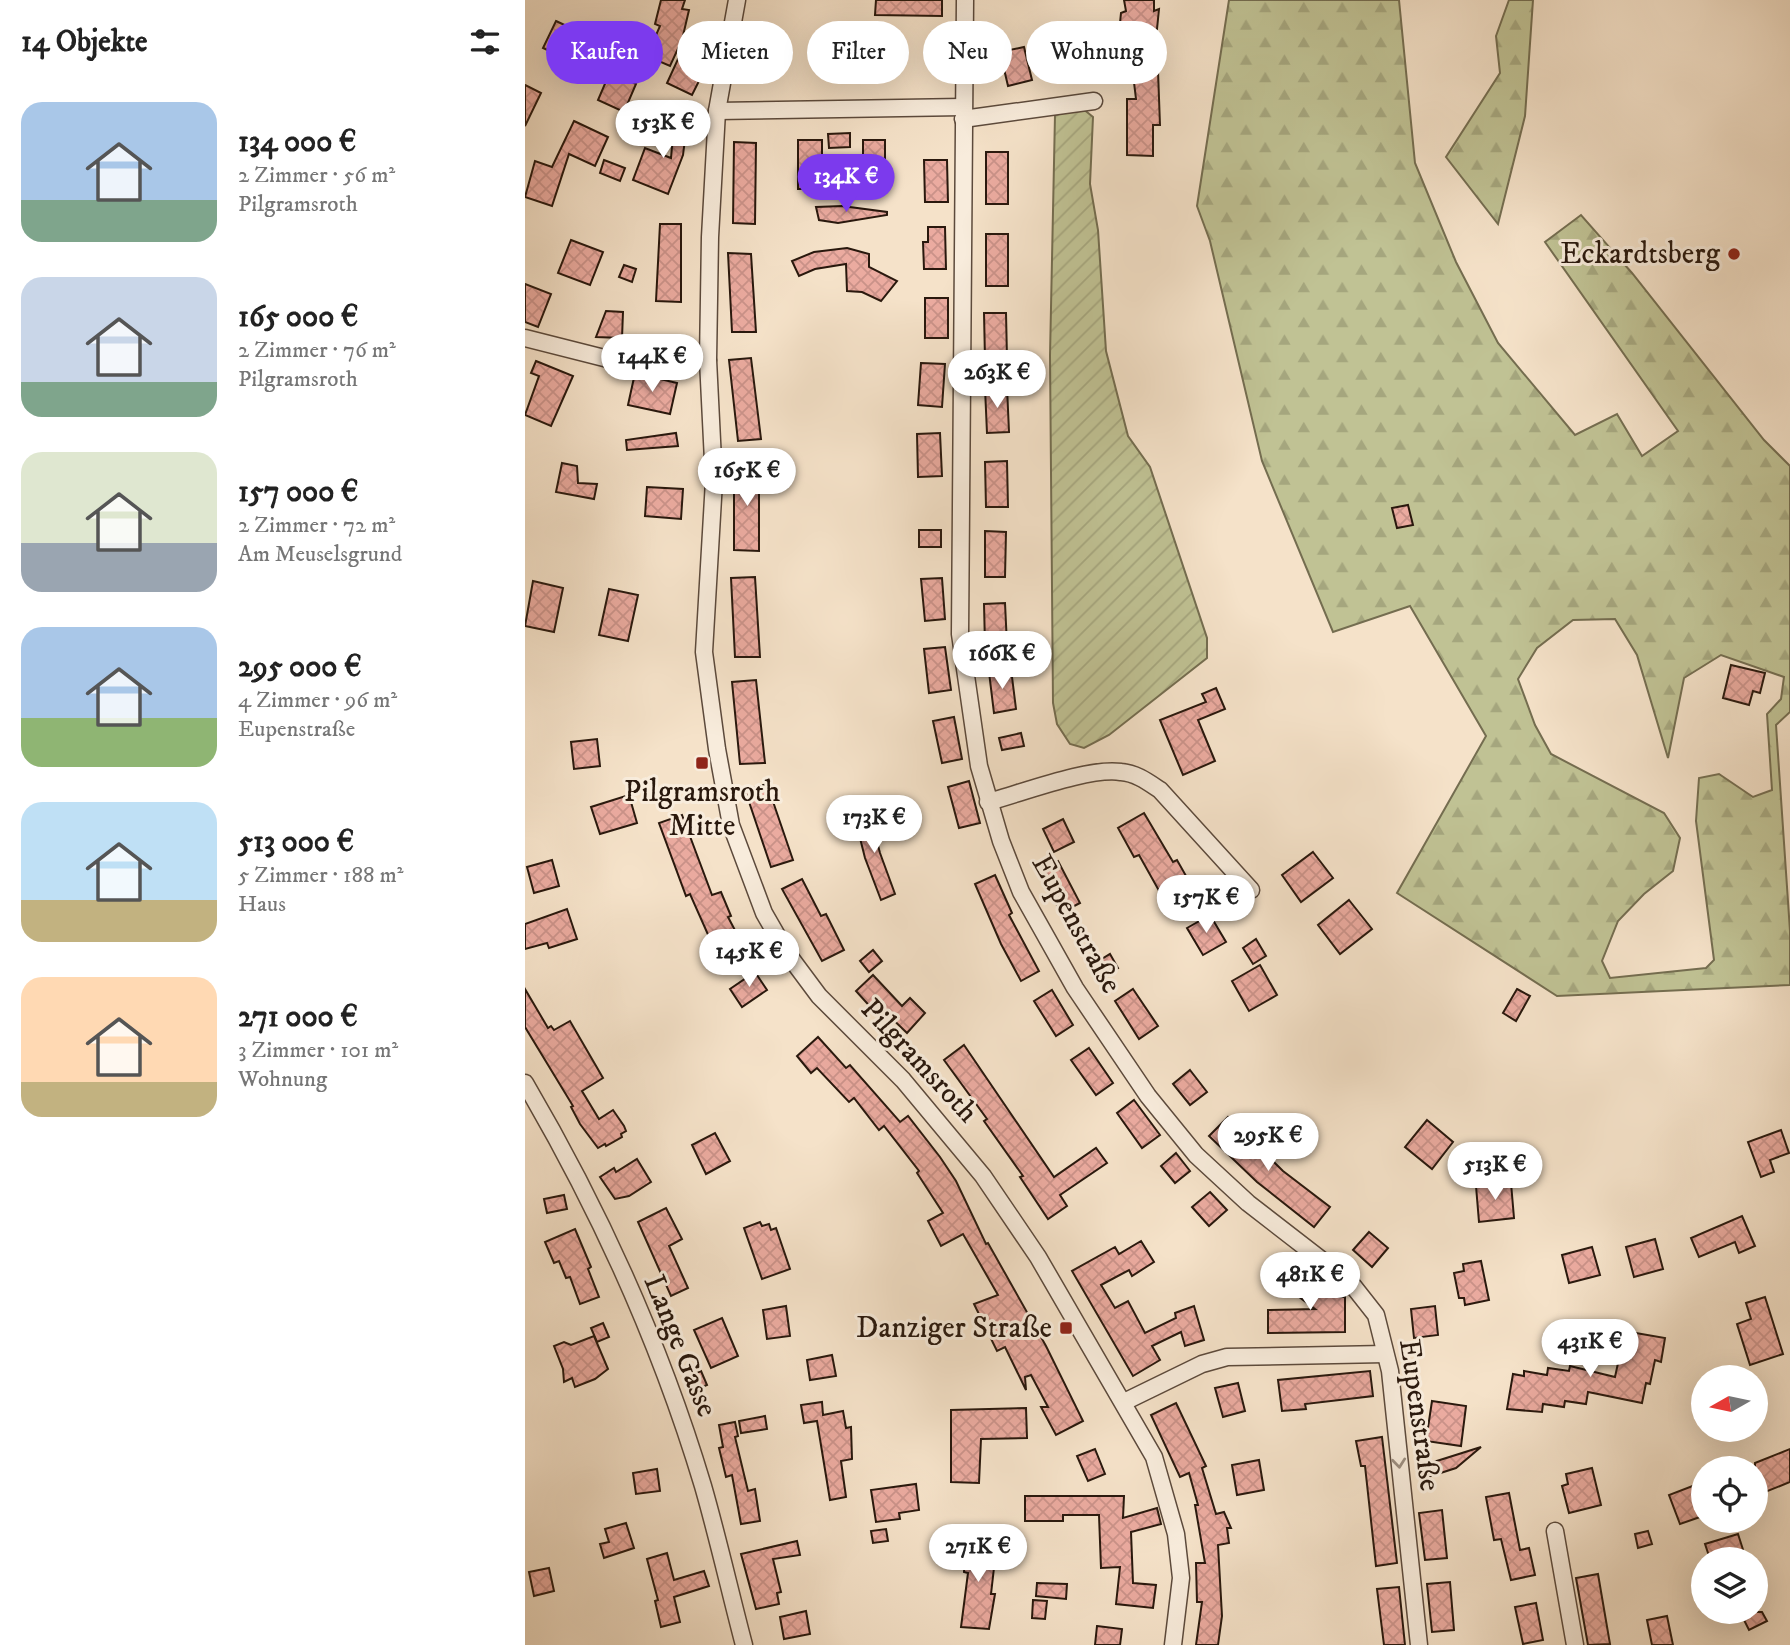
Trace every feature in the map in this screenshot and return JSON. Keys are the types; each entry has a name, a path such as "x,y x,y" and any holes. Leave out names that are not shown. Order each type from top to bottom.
{"street":[{"name":"Pilgramsroth","path":"737,0 717,111 709,261 708,360 714,481 705,668 731,825 751,884 787,953 819,996 903,1080 983,1176 1038,1257 1154,1457 1176,1534 1181,1578 1173,1645"},
{"name":"Eupenstraße","path":"965,0 960,635 967,702 988,802 1021,892 1040,928 1075,988 1148,1096 1196,1154 1248,1203 1350,1282 1376,1315 1390,1371 1419,1645"},
{"path":"717,111 963,113 1094,101"},
{"path":"525,338 616,361 708,360"},
{"path":"988,802 1096,773 1121,772 1142,778 1160,790 1251,890"},
{"name":"Lange Gasse","path":"525,1083 579,1181 649,1337 703,1486 744,1645"},
{"path":"1124,1402 1202,1364 1227,1357 1385,1354"},
{"path":"1555,1531 1575,1645"}],"green space":[{"path":"1229,0 1399,0 1415,163 1456,262 1498,343 1575,435 1617,414 1642,456 1678,431 1545,242 1581,215 1632,273 1764,440 1790,466 1790,712 1776,725 1790,931 1790,985 1557,996 1397,893 1486,736 1410,606 1333,632 1262,461 1210,241 1197,206","holes":["1615,619 1637,655 1668,758 1684,678 1721,655 1784,677 1781,699 1767,714 1772,790 1753,797 1719,774 1699,778 1696,821 1714,960 1706,968 1610,978 1602,961 1618,921 1644,894 1673,871 1680,838 1664,813 1551,754 1535,725 1518,679 1537,648 1573,620"]},
{"path":"1509,0 1533,0 1525,116 1498,224 1446,157 1500,73 1496,36"},
{"path":"1082,108 1093,117 1090,184 1098,230 1106,351 1128,436 1150,467 1207,638 1207,658 1109,735 1084,748 1070,744 1057,724 1053,703 1050,356 1055,115"}],"building":[{"path":"661,0 685,0 682,9 689,10 686,21 677,21 677,51 670,66 663,63 663,21 656,21"},
{"path":"876,0 942,0 942,16 875,15"},
{"path":"1124,0 1154,0 1154,11 1159,9 1158,21 1120,21 1121,13 1126,11"},
{"path":"1024,47 1026,82 1008,86 1012,84 1012,50"},
{"path":"677,61 677,84 698,84 692,95 667,83"},
{"path":"605,84 636,84 624,112 598,100"},
{"path":"1134,84 1158,84 1160,125 1153,125 1153,156 1127,155 1127,99 1136,99"},
{"path":"525,85 541,93 525,126"},
{"path":"675,113 688,115 683,155 668,194 633,180 645,148 671,158"},
{"path":"574,121 608,137 595,166 569,154 552,206 525,197 535,161 552,167"},
{"path":"850,133 850,147 829,148 828,134"},
{"path":"798,140 822,140 822,189 798,189"},
{"path":"863,140 885,140 885,190 863,189"},
{"path":"734,142 756,143 755,224 733,223"},
{"path":"986,152 1008,152 1008,204 986,204"},
{"path":"604,160 625,168 620,181 600,173"},
{"path":"924,160 947,160 948,202 925,202"},
{"path":"842,206 887,212 887,215 838,223 819,220 816,207"},
{"path":"660,224 681,224 681,302 656,301"},
{"path":"928,227 945,227 946,269 924,269 923,242 928,242"},
{"path":"986,234 1008,234 1008,286 986,286"},
{"path":"571,240 603,252 590,285 558,273"},
{"path":"847,248 869,254 869,267 897,281 881,301 862,292 847,291 846,264 815,269 799,276 792,261 814,252"},
{"path":"728,253 751,254 756,332 732,332"},
{"path":"624,265 636,269 632,282 619,277"},
{"path":"525,284 551,294 538,327 525,322"},
{"path":"925,298 948,298 948,338 925,338"},
{"path":"606,311 623,312 622,338 596,337"},
{"path":"984,313 1006,313 1007,358 985,359"},
{"path":"751,358 761,439 738,441 729,360"},
{"path":"536,361 573,376 551,426 525,415 539,376 531,373"},
{"path":"921,363 945,364 942,407 918,405"},
{"path":"635,373 677,383 670,414 628,405"},
{"path":"1007,387 1009,432 987,433 985,388"},
{"path":"676,433 678,446 627,450 626,440"},
{"path":"940,433 942,476 918,477 917,434"},
{"path":"1007,461 1008,507 986,507 985,462"},
{"path":"562,463 577,466 578,483 597,484 594,499 556,492"},
{"path":"734,466 759,466 759,551 734,550"},
{"path":"647,487 683,489 681,519 645,516"},
{"path":"1408,505 1413,525 1397,528 1392,508"},
{"path":"919,530 941,530 941,547 919,547"},
{"path":"985,531 1006,532 1005,577 985,577"},
{"path":"755,577 760,657 735,657 731,578"},
{"path":"942,578 945,619 925,621 921,579"},
{"path":"533,581 563,588 554,632 525,626"},
{"path":"609,589 638,595 628,641 599,635"},
{"path":"1005,603 1007,645 985,645 984,604"},
{"path":"945,647 951,690 929,693 924,649"},
{"path":"1731,665 1765,673 1760,693 1753,691 1749,705 1723,698"},
{"path":"1011,669 1016,709 994,713 989,672"},
{"path":"756,680 765,763 740,764 732,682"},
{"path":"1216,688 1225,709 1198,720 1215,761 1183,775 1160,720 1206,702 1202,694"},
{"path":"954,717 962,759 942,763 933,721"},
{"path":"1021,733 1024,746 1002,750 999,738"},
{"path":"597,739 600,766 574,769 571,742"},
{"path":"969,781 980,823 959,828 948,787"},
{"path":"767,784 793,860 771,867 745,790"},
{"path":"629,795 637,823 600,834 591,807"},
{"path":"869,811 895,894 881,900 865,858 854,814"},
{"path":"1144,813 1173,862 1177,860 1194,890 1167,905 1139,855 1134,857 1118,828"},
{"path":"682,815 712,895 721,892 731,916 728,917 747,953 722,966 690,894 686,896 659,823"},
{"path":"1063,819 1074,842 1054,852 1043,829"},
{"path":"1313,852 1333,878 1301,902 1282,875"},
{"path":"552,860 559,886 534,893 527,867"},
{"path":"1058,861 1080,903 1061,913 1039,871"},
{"path":"995,875 1012,913 1009,915 1039,971 1021,981 1001,944 975,884"},
{"path":"802,879 821,916 826,914 844,950 822,961 782,889"},
{"path":"1349,900 1372,929 1340,954 1318,925"},
{"path":"567,909 577,939 549,948 547,943 525,949 525,924"},
{"path":"1210,915 1226,942 1203,955 1187,928"},
{"path":"1256,939 1266,956 1253,964 1243,948"},
{"path":"873,950 882,961 869,972 860,961"},
{"path":"1110,954 1118,968 1100,978 1092,965"},
{"path":"1260,965 1277,995 1249,1011 1232,981"},
{"path":"755,972 767,990 742,1007 730,989"},
{"path":"873,975 902,1006 910,998 925,1013 907,1033 880,1007 875,1012 856,991"},
{"path":"525,989 548,1028 551,1026 554,1030 570,1021 603,1078 582,1091 599,1119 613,1110 626,1131 621,1134 622,1137 598,1148 580,1124 571,1107 573,1106 525,1027"},
{"path":"1133,989 1158,1026 1139,1039 1115,1001"},
{"path":"1517,989 1530,996 1516,1021 1503,1013"},
{"path":"1052,990 1073,1025 1056,1036 1034,1001"},
{"path":"818,1037 846,1068 850,1065 900,1122 908,1116 940,1157 956,1181 986,1244 988,1243 1046,1346 1083,1421 1056,1435 1041,1407 1048,1407 1031,1375 1025,1377 1026,1390 1005,1347 997,1351 974,1304 998,1295 963,1234 941,1246 928,1221 943,1213 917,1173 919,1171 884,1126 879,1130 854,1098 849,1102 817,1068 811,1073 797,1056"},
{"path":"964,1045 1054,1177 1096,1148 1107,1163 1060,1195 1067,1206 1048,1219 1020,1177 1023,1176 984,1121 987,1119 944,1060"},
{"path":"1089,1048 1113,1083 1096,1095 1071,1060"},
{"path":"1190,1070 1207,1092 1190,1105 1173,1084"},
{"path":"1134,1100 1160,1135 1142,1148 1117,1113"},
{"path":"1228,1117 1283,1171 1330,1207 1314,1227 1257,1182 1209,1136"},
{"path":"1427,1120 1453,1142 1432,1169 1405,1147"},
{"path":"1781,1130 1789,1153 1770,1160 1774,1172 1761,1177 1748,1142"},
{"path":"715,1133 730,1161 706,1174 692,1145"},
{"path":"1176,1153 1190,1171 1175,1183 1161,1166"},
{"path":"637,1159 651,1182 629,1196 615,1199 600,1177 614,1168 616,1172"},
{"path":"1511,1183 1514,1218 1479,1222 1476,1186"},
{"path":"1210,1192 1227,1210 1209,1226 1192,1207"},
{"path":"564,1195 567,1209 547,1213 544,1199"},
{"path":"666,1208 682,1239 669,1246 688,1288 671,1296 638,1222"},
{"path":"1742,1216 1755,1246 1739,1253 1735,1242 1699,1257 1691,1238"},
{"path":"760,1222 762,1226 769,1224 771,1230 776,1228 790,1269 762,1279 744,1228"},
{"path":"575,1229 591,1267 588,1269 599,1297 580,1304 570,1277 566,1278 559,1261 554,1263 545,1242"},
{"path":"1369,1232 1388,1248 1372,1267 1353,1250"},
{"path":"1655,1239 1663,1269 1634,1277 1626,1247"},
{"path":"1141,1241 1154,1262 1132,1276 1129,1270 1101,1285 1115,1308 1128,1301 1145,1333 1176,1318 1175,1313 1194,1306 1204,1340 1185,1346 1181,1332 1152,1346 1160,1360 1133,1376 1072,1271 1115,1247 1119,1254"},
{"path":"1592,1247 1600,1275 1569,1283 1562,1255"},
{"path":"1481,1261 1489,1300 1465,1305 1464,1298 1459,1298 1454,1273 1464,1271 1463,1264"},
{"path":"1304,1271 1320,1284 1310,1297 1345,1297 1345,1332 1268,1333 1268,1310 1315,1309 1290,1290"},
{"path":"1765,1297 1783,1354 1750,1365 1737,1324 1751,1319 1746,1303"},
{"path":"786,1306 790,1336 767,1339 763,1310"},
{"path":"1435,1306 1438,1335 1414,1338 1411,1309"},
{"path":"722,1318 738,1356 711,1368 694,1330"},
{"path":"603,1323 609,1337 597,1342 591,1328"},
{"path":"1630,1332 1665,1338 1661,1362 1655,1360 1650,1384 1646,1383 1642,1403 1588,1392 1586,1404 1565,1401 1564,1407 1543,1404 1542,1412 1507,1409 1513,1374 1524,1376 1524,1371 1547,1375 1548,1368 1569,1371 1570,1366 1615,1377 1620,1354 1626,1355"},
{"path":"594,1336 608,1369 595,1379 575,1387 572,1378 564,1382 563,1369 554,1346 564,1342 571,1345"},
{"path":"832,1355 836,1376 810,1380 807,1360"},
{"path":"701,1371 707,1385 693,1391 687,1377"},
{"path":"1370,1371 1373,1396 1305,1404 1306,1409 1282,1411 1278,1380"},
{"path":"1238,1383 1245,1411 1223,1417 1215,1388"},
{"path":"1432,1401 1466,1406 1461,1446 1426,1441"},
{"path":"822,1402 823,1415 843,1411 846,1428 851,1427 852,1459 841,1461 846,1497 830,1500 817,1421 804,1423 801,1405"},
{"path":"1176,1403 1206,1466 1202,1468 1216,1514 1224,1512 1231,1528 1227,1528 1229,1543 1218,1545 1222,1616 1218,1645 1196,1645 1202,1602 1197,1602 1196,1563 1205,1563 1195,1505 1198,1505 1189,1473 1180,1477 1151,1415"},
{"path":"1026,1408 1027,1438 981,1439 979,1483 951,1482 951,1410"},
{"path":"765,1416 767,1429 741,1433 739,1421"},
{"path":"735,1422 738,1436 735,1437 748,1491 755,1489 760,1521 741,1524 732,1475 726,1477 719,1448 723,1447 719,1425"},
{"path":"1382,1437 1397,1563 1376,1566 1365,1466 1361,1466 1356,1441"},
{"path":"1481,1447 1456,1468 1425,1478 1421,1466"},
{"path":"1095,1449 1105,1474 1088,1481 1077,1456"},
{"path":"1790,1449 1790,1482 1768,1491 1768,1458"},
{"path":"1259,1460 1264,1490 1237,1495 1232,1465"},
{"path":"1592,1468 1601,1505 1569,1513 1562,1486 1568,1484 1566,1474"},
{"path":"657,1469 660,1491 636,1494 633,1473"},
{"path":"916,1484 919,1510 899,1513 900,1519 876,1522 871,1490"},
{"path":"1691,1487 1691,1520 1680,1524 1669,1495"},
{"path":"1509,1493 1520,1550 1529,1548 1535,1575 1511,1580 1501,1539 1494,1540 1486,1497"},
{"path":"1025,1496 1124,1496 1123,1518 1157,1508 1161,1524 1131,1532 1133,1583 1156,1585 1153,1608 1116,1604 1120,1567 1101,1568 1099,1515 1063,1515 1063,1521 1025,1521"},
{"path":"1442,1510 1447,1558 1425,1560 1419,1513"},
{"path":"626,1523 634,1548 604,1558 600,1544 609,1542 605,1529"},
{"path":"886,1529 888,1541 873,1543 871,1531"},
{"path":"1648,1531 1652,1544 1638,1548 1635,1534"},
{"path":"1738,1534 1742,1547 1706,1547 1705,1544"},
{"path":"961,1539 992,1542 990,1559 995,1559 991,1594 995,1594 989,1629 961,1627 968,1573 964,1572 965,1556 959,1556"},
{"path":"797,1541 800,1555 773,1559 781,1592 777,1593 779,1604 756,1609 741,1554"},
{"path":"667,1553 674,1580 704,1571 709,1586 674,1597 680,1622 661,1627 655,1601 658,1600 647,1559"},
{"path":"549,1568 554,1591 534,1596 529,1572"},
{"path":"1598,1574 1610,1644 1588,1645 1576,1578"},
{"path":"1450,1582 1454,1630 1432,1632 1427,1584"},
{"path":"1037,1583 1067,1584 1066,1599 1036,1596"},
{"path":"1399,1587 1405,1645 1384,1645 1377,1589"},
{"path":"1033,1600 1047,1601 1045,1619 1032,1618"},
{"path":"1536,1603 1543,1640 1523,1644 1515,1607"},
{"path":"806,1611 810,1634 784,1639 780,1617"},
{"path":"1667,1616 1673,1645 1652,1645 1647,1620"},
{"path":"1746,1624 1761,1624 1749,1630"},
{"path":"1097,1626 1122,1629 1120,1645 1095,1645"}],"place":[{"name":"Eckardtsberg","path":"1734,254"},
{"name":"Pilgramsroth Mitte","path":"702,763"},
{"name":"Danziger Straße","path":"1066,1328"}]}
